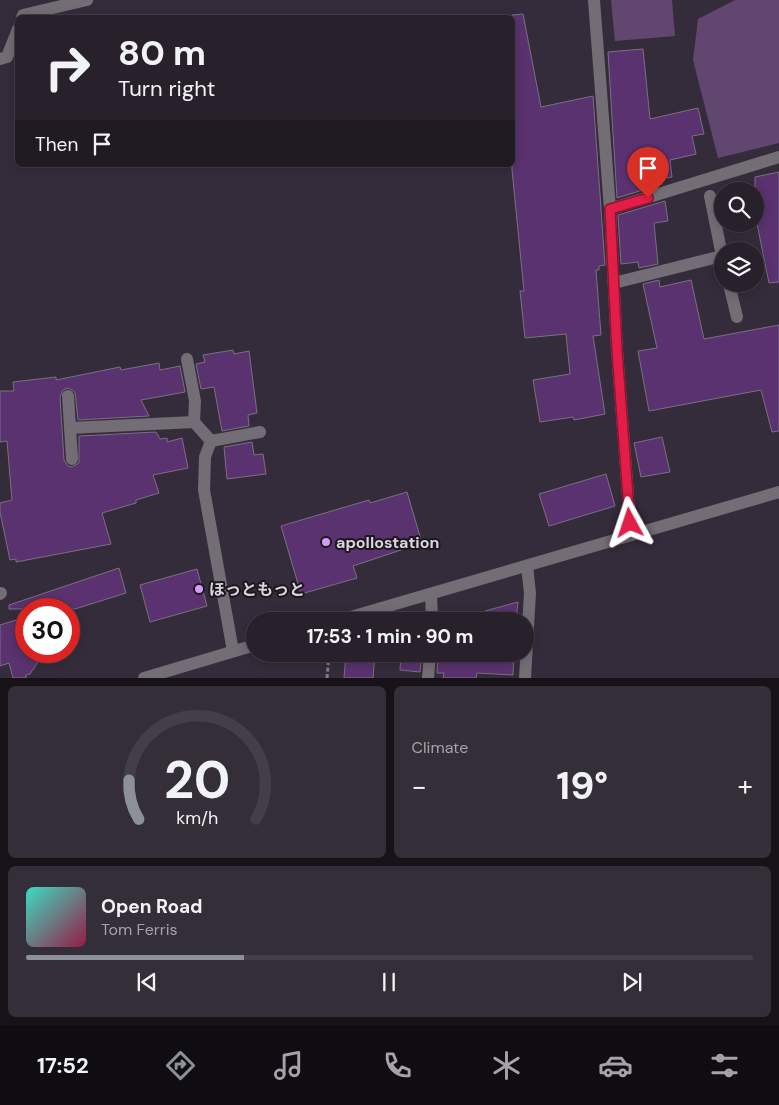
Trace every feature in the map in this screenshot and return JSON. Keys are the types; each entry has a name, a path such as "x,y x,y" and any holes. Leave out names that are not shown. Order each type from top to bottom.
{"street":[{"path":"23,15 87,0"},
{"path":"594,0 610,209 617,351 632,536"},
{"path":"0,59 8,57 15,37"},
{"path":"610,209 779,156"},
{"path":"710,196 719,242"},
{"path":"614,283 714,258"},
{"path":"731,292 737,317"},
{"path":"187,358 195,402 194,422 211,441"},
{"path":"68,396 72,459"},
{"path":"70,428 194,422"},
{"path":"211,441 260,432"},
{"path":"211,441 205,457 204,490 233,651"},
{"path":"368,612 779,492"},
{"path":"525,678 530,593 527,566"},
{"path":"431,594 432,612"},
{"path":"144,678 246,647"},
{"path":"428,678 429,662"}],"path":[{"path":"327,678 328,662"}],"shaded area":[{"path":"611,0 672,0 675,36 615,41"},
{"path":"735,0 779,0 779,143 718,158 693,60 698,19"}],"building":[{"path":"523,14 541,107 593,96 605,265 599,266 599,270 596,270 601,335 593,336 605,414 574,420 573,417 540,422 533,380 570,374 566,334 525,338 520,291 524,291 512,170 512,167 515,167 515,15 512,15"},
{"path":"643,49 650,119 698,108 704,134 692,136 696,154 670,160 672,177 664,178 664,181 661,181 662,184 617,198 608,52"},
{"path":"779,172 779,282 769,283 764,258 764,242 761,242 759,232 764,232 764,182 755,182 755,177"},
{"path":"665,201 668,221 654,223 658,264 639,268 638,262 621,264 618,215"},
{"path":"659,280 660,287 691,280 704,339 779,325 779,431 772,432 761,390 649,411 638,351 657,348 643,284"},
{"path":"233,350 234,354 249,351 257,413 248,415 249,426 222,431 214,387 201,389 196,364 205,362 203,355"},
{"path":"159,363 160,370 180,366 185,392 141,400 149,416 78,420 75,392 68,388 63,390 60,397 64,460 68,466 72,467 79,463 79,436 156,432 160,439 167,438 167,442 182,438 188,468 153,475 159,493 136,500 136,503 102,513 111,544 16,562 16,559 10,560 0,512 0,503 12,500 7,441 0,442 0,391 14,391 13,382 56,377 56,380 120,367 121,370"},
{"path":"662,437 670,472 641,477 634,443"},
{"path":"252,442 254,455 263,454 266,474 227,479 224,447"},
{"path":"606,474 615,506 549,526 539,494"},
{"path":"407,492 422,543 353,566 357,578 301,594 281,526 369,500 370,503"},
{"path":"119,568 126,593 80,607 80,598 30,598"},
{"path":"197,569 207,606 150,622 140,585"},
{"path":"518,602 517,612 485,611"},
{"path":"15,603 15,609 9,609 9,605"},
{"path":"15,620 15,663 37,663 30,674 26,675 26,678 13,678 9,663 0,666 0,625"},
{"path":"345,662 374,662 373,678 344,678"},
{"path":"400,662 421,662 420,672 400,670"},
{"path":"438,662 514,662 513,675 477,673 476,678 443,678 444,673 437,673"}],"place":[{"name":"apollostation","path":"326,542"},
{"name":"ほっともっと","path":"199,589"}],"route":[{"path":"630,523 617,351 610,209 648,198"}]}
